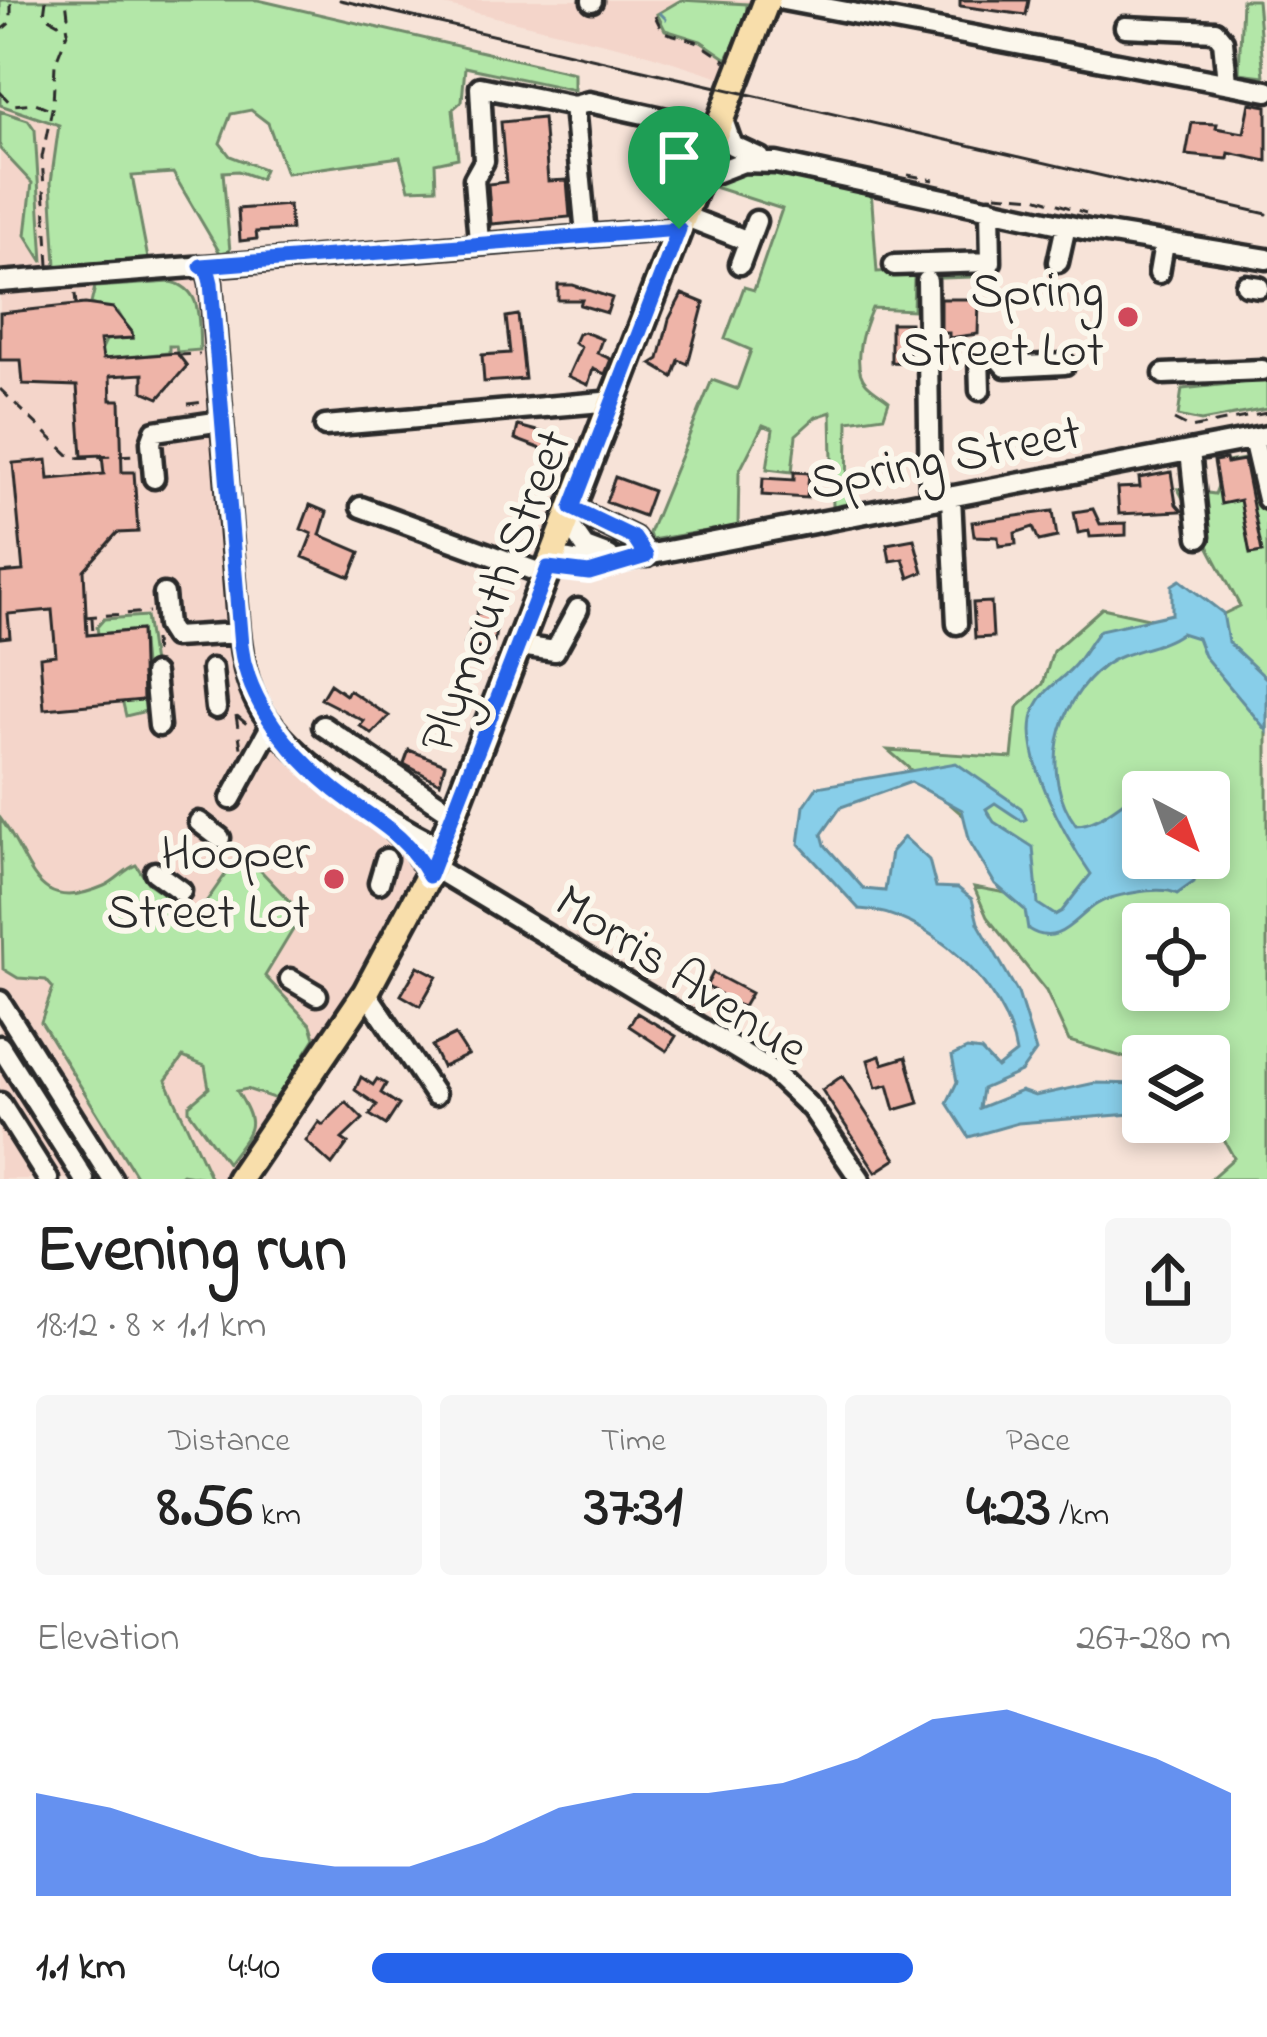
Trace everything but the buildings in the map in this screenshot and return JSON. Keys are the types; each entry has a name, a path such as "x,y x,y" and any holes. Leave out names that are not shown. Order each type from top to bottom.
{"main road":[{"name":"Plymouth Street","path":"239,1179 366,992 435,864 765,4"}],"street":[{"path":"765,4 1267,91"},
{"path":"1125,27 1215,31 1223,41 1227,82"},
{"path":"479,242 474,179 484,161 480,87 574,106 589,102 720,123 734,148 776,163"},
{"path":"574,106 586,235"},
{"path":"699,178 742,162 776,163 988,201 1066,226 1164,244 1258,273"},
{"path":"894,266 991,262 995,242 988,201"},
{"path":"740,264 756,221"},
{"path":"0,282 586,235 681,222 748,241"},
{"path":"1059,256 1066,226"},
{"path":"1161,274 1164,244"},
{"path":"201,266 211,283 239,633 264,729 231,799"},
{"path":"927,281 930,499"},
{"path":"980,390 988,357 1006,367 1065,364"},
{"path":"1164,374 1262,370"},
{"path":"325,426 614,401"},
{"path":"154,478 143,456 160,428 222,421"},
{"path":"1260,438 1267,499"},
{"name":"Spring Street","path":"361,507 549,567 592,564 1260,438"},
{"path":"1190,452 1199,537"},
{"path":"951,496 957,624"},
{"path":"570,514 634,538 637,557 591,551 570,514"},
{"path":"164,594 167,626 174,637 239,633"},
{"path":"520,646 555,651 578,609"},
{"path":"155,666 159,726"},
{"path":"212,669 216,708"},
{"path":"323,726 455,814"},
{"path":"264,729 293,745 335,790 435,864"},
{"name":"Morris Avenue","path":"293,745 435,864 753,1056 812,1109 860,1179"},
{"path":"199,822 220,838"},
{"path":"379,883 386,859"},
{"path":"155,872 181,891"},
{"path":"290,980 317,995"},
{"path":"366,992 435,1096"},
{"path":"0,1001 112,1179"},
{"path":"0,1046 6,1067 84,1179"},
{"path":"6,1067 31,1052"},
{"path":"0,1103 48,1179"}],"path":[{"path":"0,1 11,0 11,22 0,31"},
{"path":"46,0 46,19 66,20"},
{"path":"49,269 42,157 55,64 68,31 66,0"},
{"path":"655,16 663,32 696,40 731,63"},
{"path":"0,48 0,62"},
{"path":"0,92 12,105 35,103 52,110"},
{"path":"891,172 942,182"},
{"path":"988,201 1036,197 1094,214"},
{"path":"74,286 76,305"},
{"path":"177,356 202,354"},
{"path":"0,389 72,458 143,456"},
{"path":"188,404 207,402"},
{"path":"1174,420 1190,428 1267,413"},
{"path":"94,634 88,617 148,612"},
{"path":"154,640 155,666"},
{"path":"247,773 236,715 264,729"}],"shaded area":[{"path":"0,0 187,172 51,183 57,284 202,273 241,689 253,717 325,788 405,846 413,863 415,875 393,923 342,1011 226,1179 0,1179"},
{"path":"423,0 760,0 730,80 638,51"}],"green space":[{"path":"0,0 258,0 574,73 574,90 465,67 462,101 453,109 458,158 435,163 436,188 409,189 400,157 286,173 268,123 251,110 231,114 220,143 230,156 264,169 260,179 238,171 223,172 230,251 220,253 173,173 132,176 148,259 56,266 51,182 59,125 0,105"},
{"path":"681,0 747,4 746,19 727,59 701,41 665,30 657,14"},
{"path":"1242,0 1257,0 1264,76 1239,73"},
{"path":"0,111 28,120 35,130 43,262 26,235 32,183 0,149"},
{"path":"750,170 871,189 877,272 969,267 971,277 914,279 913,310 872,308 859,366 866,383 889,401 884,416 848,421 847,504 833,507 831,412 816,417 796,435 792,472 767,469 773,429 763,425 739,472 738,526 651,540 649,533 712,380 737,389 751,350 725,339 744,287 754,290 782,209 711,186"},
{"path":"171,282 194,299 200,350 177,352 176,346 169,346 169,353 104,359 100,353 106,340 133,337 118,312 91,304 95,287"},
{"path":"1267,380 1267,409 1201,421 1178,416 1182,389"},
{"path":"1267,455 1267,1179 1210,1179 1234,1158 1226,1143 1230,1143 1230,1035 1122,1035 1122,1057 1069,1041 1046,991 987,917 974,887 1006,893 988,837 888,750 1012,758 1017,708 1043,684 1053,651 1102,608 1194,628 1240,606 1178,489 1215,494 1227,462"},
{"path":"146,616 153,664 150,710 126,716 122,699 147,700 141,631 98,634 97,627 104,619"},
{"path":"0,818 38,880 62,895 104,886 136,865 148,883 191,912 206,902 237,858 261,871 298,910 297,923 265,976 311,1025 315,1038 276,1099 247,1089 237,1091 251,1121 227,1163 189,1111 189,1105 209,1088 205,1066 183,1057 166,1080 211,1179 182,1174 176,1179 138,1179 41,1022 53,988 46,980 18,978 3,969"}],"water":[{"path":"1180,580 1223,613 1228,642 1267,679 1267,731 1204,656 1197,638 1181,633 1113,660 1087,681 1064,719 1056,762 1058,784 1076,825 1097,819 1122,803 1122,879 1194,882 1177,894 1148,891 1111,898 1048,936 1028,929 1025,910 995,884 970,842 962,810 911,782 841,807 822,834 825,845 864,889 885,891 891,852 904,837 929,860 936,887 958,888 972,899 978,923 1018,993 1036,1051 1021,1072 982,1089 979,1108 1021,1091 1035,1096 1095,1083 1122,1084 1122,1115 1018,1123 969,1137 947,1103 957,1082 952,1056 967,1049 981,1051 997,1068 1016,1053 997,1002 980,978 936,938 885,913 859,909 799,844 804,806 817,787 956,763 1021,808 1026,819 1022,821 995,803 986,809 994,822 1033,847 1038,904 1055,915 1062,911 1091,874 1058,818 1038,771 1031,727 1035,709 1100,630 1172,614 1172,585"}],"waterway":[{"path":"660,13 666,19"}],"railway":[{"path":"340,0 1267,214"}],"place":[{"name":"Spring Street Lot","path":"1128,317"},
{"name":"Hooper Street Lot","path":"334,879"}],"route":[{"path":"679,229 572,508 634,538 646,556 589,573 548,568 429,876 409,843 328,783 272,724 251,690 241,646 211,283 201,266 679,229"}]}
